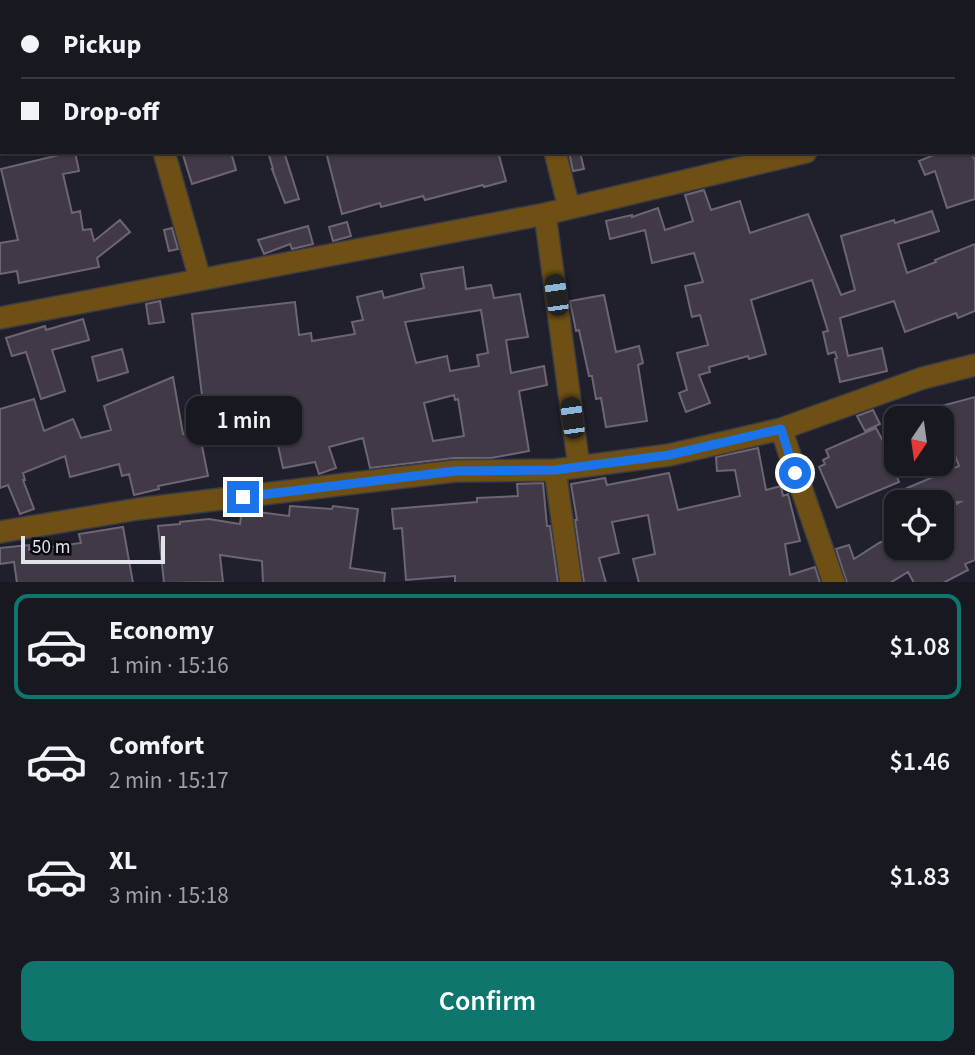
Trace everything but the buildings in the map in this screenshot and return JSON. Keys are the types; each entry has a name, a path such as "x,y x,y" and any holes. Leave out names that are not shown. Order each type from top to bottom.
{"street":[{"path":"165,154 200,279"},
{"path":"556,154 569,208"},
{"path":"0,318 545,214 798,154"},
{"path":"545,214 579,467"},
{"path":"0,533 138,509 455,471 555,470 669,455 781,429 923,377 975,365"},
{"path":"781,429 834,582"},
{"path":"555,470 571,582"}],"route":[{"path":"243,497 455,471 555,470 669,455 781,429 795,473"}]}
